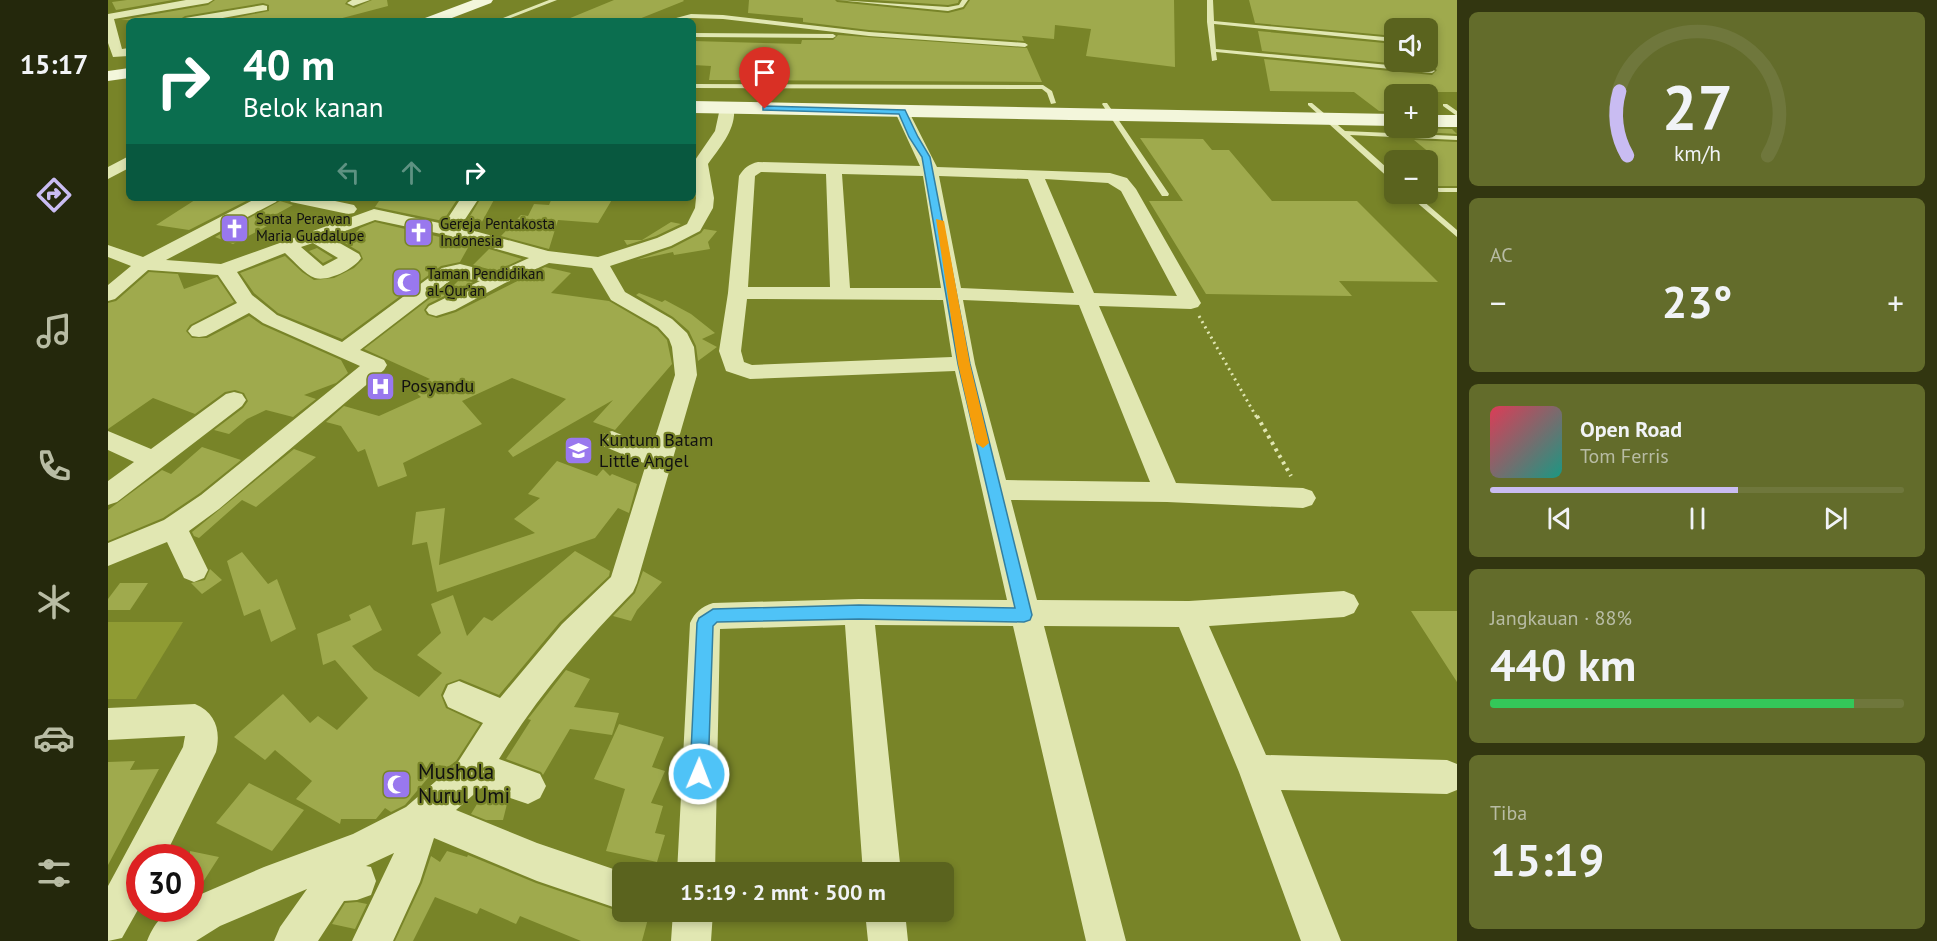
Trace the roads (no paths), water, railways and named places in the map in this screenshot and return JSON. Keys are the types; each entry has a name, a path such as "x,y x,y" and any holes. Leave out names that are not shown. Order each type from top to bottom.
{"street":[{"path":"126,52 117,54 108,18 208,0"},
{"path":"353,3 365,0"},
{"path":"438,18 486,0"},
{"path":"203,18 263,8"},
{"path":"108,76 126,73"},
{"path":"108,83 126,80"},
{"path":"696,97 910,112 1109,110 1310,104 1384,105"},
{"path":"696,107 804,104 1053,103 1109,110 1384,120"},
{"path":"108,251 144,264 223,270 374,214 547,257 599,263 664,242 694,227 704,208 698,194 700,164 720,135 728,114 727,108"},
{"path":"910,112 914,137 928,164 964,364 1106,941"},
{"path":"1438,121 1457,121"},
{"path":"108,174 126,163"},
{"path":"738,293 951,294 1191,303 1128,189 1121,182 1110,178 1034,174 928,164 834,170 758,167 751,171 747,176 738,293 730,351 734,366 750,372 964,364"},
{"path":"834,170 840,295"},
{"path":"1034,174 1167,492"},
{"path":"108,295 144,264 264,201"},
{"path":"311,201 348,209"},
{"path":"449,231 468,201"},
{"path":"288,246 319,273 332,270 352,258 314,236"},
{"path":"177,266 204,248"},
{"path":"436,310 547,257"},
{"path":"294,941 332,886 423,818 474,768 506,717 573,633 623,583 686,375 683,346 672,328 627,304 616,294 599,263"},
{"path":"108,555 174,528 210,502 376,365 284,326 244,299 230,276 223,270"},
{"path":"345,351 449,272 460,270 498,279"},
{"path":"199,331 250,304"},
{"path":"108,495 234,400"},
{"path":"108,440 152,460"},
{"path":"612,440 660,460"},
{"path":"994,490 1167,492 1303,498"},
{"path":"174,528 194,570"},
{"path":"696,862 705,623 713,616 859,612 1024,615 1189,614 1344,604"},
{"path":"859,612 881,862"},
{"path":"1189,614 1256,772 1321,941"},
{"path":"459,696 506,717"},
{"path":"108,724 195,720 201,726 203,737 199,752 147,844"},
{"path":"474,768 528,786"},
{"path":"1256,772 1447,777"},
{"path":"372,941 400,887 413,855 423,818"},
{"path":"423,818 537,862 612,888"},
{"path":"167,941 184,925 206,912 264,886 360,865 400,887"},
{"path":"108,924 126,884"},
{"path":"691,941 692,922"},
{"path":"886,922 888,941"}],"lane":[{"path":"506,18 554,0"},
{"path":"840,0 948,9 961,6 965,0"},
{"path":"1210,0 1214,60"},
{"path":"531,3 540,5"},
{"path":"682,18 713,16 869,33 1025,45"},
{"path":"1210,22 1384,39"},
{"path":"696,35 850,36 869,33"},
{"path":"1213,50 1384,66"},
{"path":"696,86 1043,87 1050,92 1053,103"},
{"path":"1310,104 1384,169"},
{"path":"1109,110 1165,194"},
{"path":"1342,133 1457,138"},
{"path":"1439,190 1457,190"},
{"path":"1422,204 1457,234"}],"place":[{"name":"Santa Perawan Maria Guadalupe","path":"235,228"},
{"name":"Gereja Pentakosta Indonesia","path":"419,233"},
{"name":"Taman Pendidikan al-Qur’an","path":"406,283"},
{"name":"Posyandu","path":"380,386"},
{"name":"Kuntum Batam Little Angel","path":"578,450"},
{"name":"Mushola Nurul Umi","path":"397,784"}]}
